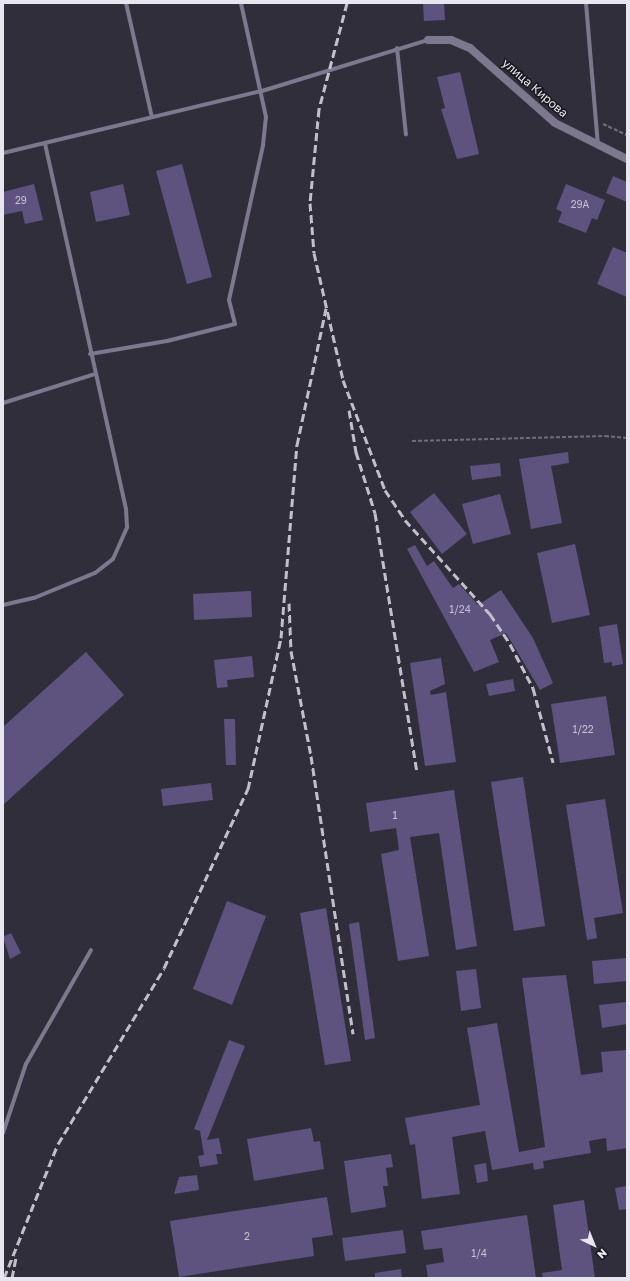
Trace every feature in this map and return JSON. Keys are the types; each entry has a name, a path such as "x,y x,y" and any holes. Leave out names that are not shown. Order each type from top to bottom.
{"street":[{"name":"улица Кирова","path":"428,40 451,40 470,48 555,123 598,147 627,159"}],"lane":[{"path":"126,3 152,117"},
{"path":"90,354 167,341 235,324 229,300 263,145 266,106 241,3"},
{"path":"586,3 598,147"},
{"path":"3,153 262,91 397,48 428,40"},
{"path":"397,48 406,135"},
{"path":"3,605 34,598 90,576 113,559 121,547 127,527 126,509 90,354 45,143"},
{"path":"3,403 95,374"},
{"path":"3,1133 26,1064 91,950"}],"path":[{"path":"596,121 627,135"},
{"path":"412,441 605,436 627,438"}],"building":[{"path":"423,3 444,3 445,20 424,21"},
{"path":"460,72 479,154 457,159 441,109 445,108 437,77"},
{"path":"182,164 212,277 187,284 156,171"},
{"path":"613,176 627,182 627,202 606,193"},
{"path":"34,184 43,220 25,224 22,211 3,215 3,192"},
{"path":"123,184 130,215 96,222 90,192"},
{"path":"566,184 605,200 597,220 592,218 586,233 558,222 562,212 556,209"},
{"path":"613,247 627,253 627,297 597,284"},
{"path":"568,452 569,463 551,466 562,523 531,529 519,459"},
{"path":"500,463 501,476 472,480 470,466"},
{"path":"434,493 467,534 442,554 410,512"},
{"path":"500,494 511,534 473,544 462,504"},
{"path":"575,544 590,615 552,623 537,553"},
{"path":"415,545 427,566 434,561 453,588 459,584 478,605 501,590 533,638 553,683 540,690 506,633 490,640 499,662 474,672 407,549"},
{"path":"251,591 252,617 194,620 193,594"},
{"path":"617,624 623,664 612,666 612,662 604,663 599,627"},
{"path":"86,652 124,695 3,805 3,727"},
{"path":"252,656 254,677 227,680 228,687 217,688 214,660"},
{"path":"441,658 445,684 430,691 431,695 446,692 456,762 425,766 410,663"},
{"path":"513,679 515,691 489,696 486,684"},
{"path":"606,696 615,755 560,763 551,704"},
{"path":"224,719 235,719 236,765 226,765"},
{"path":"523,777 545,926 514,931 491,782"},
{"path":"211,783 213,800 163,806 161,789"},
{"path":"454,790 477,946 456,950 439,833 410,837 429,956 398,961 381,854 399,850 396,828 370,832 366,803"},
{"path":"605,799 623,913 594,918 597,938 587,940 566,805"},
{"path":"227,901 266,916 232,1005 193,989"},
{"path":"326,908 351,1061 325,1065 300,913"},
{"path":"359,922 375,1038 365,1040 349,924"},
{"path":"11,933 21,953 10,959 3,937"},
{"path":"627,958 627,981 594,984 592,961"},
{"path":"476,969 481,1008 461,1011 456,971"},
{"path":"566,975 581,1075 603,1072 601,1052 627,1050 627,1148 607,1151 606,1138 589,1141 591,1153 543,1161 544,1168 534,1170 533,1163 492,1170 485,1131 452,1137 460,1194 422,1199 415,1144 410,1145 405,1118 480,1105 467,1028 497,1023 519,1152 545,1147 522,978"},
{"path":"627,1002 627,1024 602,1028 599,1005"},
{"path":"229,1040 245,1046 207,1140 219,1138 222,1154 216,1154 218,1164 200,1167 198,1156 204,1155 200,1131 194,1129"},
{"path":"311,1128 314,1142 320,1141 324,1169 254,1181 247,1139"},
{"path":"391,1154 393,1167 386,1168 388,1186 383,1186 386,1207 351,1213 344,1161"},
{"path":"486,1163 488,1181 477,1183 474,1165"},
{"path":"197,1175 199,1190 174,1194 179,1177"},
{"path":"627,1186 627,1209 619,1210 615,1188"},
{"path":"327,1197 333,1235 312,1238 314,1256 179,1277 170,1221"},
{"path":"584,1200 595,1278 543,1278 542,1273 562,1270 553,1205"},
{"path":"527,1215 536,1278 428,1278 426,1265 444,1262 442,1248 424,1250 421,1231"},
{"path":"403,1230 406,1253 345,1261 342,1238"},
{"path":"401,1269 402,1278 375,1278 375,1273"}],"railway":[{"path":"347,3 319,109 310,203 314,253 343,380 385,490 405,520 490,614 510,644 533,688 553,762"},
{"path":"4,1278 58,1144 164,968 248,789 281,638 297,445 326,308"},
{"path":"349,410 356,452 375,513 417,772"},
{"path":"289,603 291,651 311,756 353,1034"},
{"path":"12,1278 16,1258"}]}
